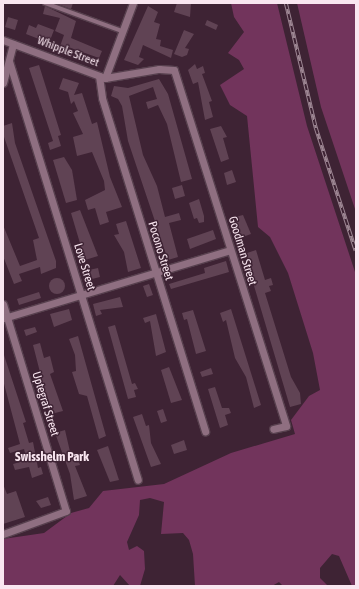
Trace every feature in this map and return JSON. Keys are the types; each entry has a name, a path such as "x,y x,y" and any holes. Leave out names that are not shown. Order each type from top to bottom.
{"street":[{"name":"Pocono Street","path":"133,3 123,31 102,77 102,98 205,431"},
{"name":"Whipple Street","path":"3,40 102,77 159,69 174,70"},
{"path":"3,83 14,44"},
{"name":"Love Street","path":"9,61 138,480"},
{"name":"Goodman Street","path":"174,70 286,426 273,429"},
{"path":"5,318 230,250"},
{"name":"Uptegraf Street","path":"3,304 5,318 66,511 3,534"}],"lane":[{"path":"46,3 123,31"}],"shaded area":[{"path":"231,3 277,3 307,126 356,275 356,586 352,586 339,556 332,554 320,568 320,578 328,586 283,586 279,582 272,586 195,586 193,554 189,540 183,533 161,534 164,502 150,498 140,500 139,515 127,542 129,550 137,546 144,551 145,569 140,586 130,586 120,575 113,586 3,586 3,539 44,533 71,513 89,508 103,491 164,484 231,453 295,434 291,420 309,396 320,390 313,353 288,273 270,237 258,227 247,116 230,105 220,85 244,69 239,60 228,53 244,32 234,17"},
{"path":"297,3 355,3 356,212 321,107"}],"building":[{"path":"55,3 73,3 71,9"},
{"path":"177,3 191,3 190,17 174,12"},
{"path":"45,6 76,21 71,38 102,51 99,58 68,47 65,54 58,52 64,35 55,31 60,18 43,14"},
{"path":"148,6 158,12 154,22 160,24 156,39 161,40 160,46 173,50 171,58 143,45 139,57 144,59 138,65 124,60"},
{"path":"8,17 18,20 15,30 5,27"},
{"path":"207,20 218,25 216,30 205,25"},
{"path":"38,24 54,30 49,43 26,34 29,25 36,28"},
{"path":"184,30 194,34 185,48 189,49 187,55 182,57 174,54"},
{"path":"195,64 197,69 203,66 205,73 202,74 212,101 209,102 213,117 205,120 198,82 193,84 188,70"},
{"path":"39,65 61,135 58,136 61,146 50,150 48,143 53,141 29,68"},
{"path":"63,78 79,83 74,95 82,93 92,124 97,122 110,177 122,207 106,212 109,222 100,225 95,208 88,210 85,200 105,190 104,181 92,152 77,156 73,137 83,134 73,113 78,111 74,101 71,104 68,92 59,89"},
{"path":"159,79 168,94 192,179 181,182 167,124 158,105 148,109 146,102 157,99 153,87 129,96 143,155 157,186 165,217 179,213 181,220 169,223 178,257 168,260 128,141 122,106 118,99 111,96 114,86 128,88"},
{"path":"12,123 15,143 56,261 56,268 41,274 40,267 19,274 22,281 14,284 3,256 3,225 20,266 37,260 33,240 39,238 3,134 3,126"},
{"path":"221,126 227,137 223,138 229,159 221,162 210,129"},
{"path":"64,157 72,170 77,200 66,203 53,160"},
{"path":"232,170 236,182 227,185 224,173"},
{"path":"182,185 185,196 175,199 172,188"},
{"path":"199,199 204,216 204,222 199,223 197,218 194,219 189,203"},
{"path":"80,210 98,256 85,260 71,213"},
{"path":"243,215 251,234 240,238 235,217"},
{"path":"126,221 141,268 128,272 124,252 114,235 119,234 116,224"},
{"path":"213,230 216,239 190,249 187,239"},
{"path":"256,250 265,280 271,278 273,285 269,286 271,291 265,293 291,377 300,393 301,404 290,407 249,269 247,253"},
{"path":"226,261 229,272 171,289 169,284 205,273 204,268"},
{"path":"98,268 100,277 92,279 89,270"},
{"path":"54,278 60,278 65,283 63,292 60,294 54,294 49,289 49,283"},
{"path":"149,284 153,295 147,297 143,286"},
{"path":"39,292 41,298 19,305 17,299"},
{"path":"120,297 123,307 100,310 102,314 96,316 93,304"},
{"path":"69,309 72,320 54,327 50,314"},
{"path":"231,309 261,405 254,408 246,377 235,358 226,320 223,322 220,313"},
{"path":"193,310 206,351 196,354 187,319 184,320 182,313"},
{"path":"156,314 166,352 156,356 150,321 145,323 143,318"},
{"path":"115,325 132,384 135,383 138,389 134,390 136,397 128,399 108,327"},
{"path":"35,327 37,332 26,336 24,330"},
{"path":"78,336 106,436 99,439 87,396 79,394 72,372 76,371 75,355 69,339"},
{"path":"40,343 44,358 50,356 54,372 50,374 63,411 51,414 42,396 42,380 33,345"},
{"path":"4,355 26,422 23,423 29,443 33,442 38,468 41,467 43,474 32,478 29,467 15,470 13,464 27,460 24,449 10,453 8,448 20,444 3,380"},
{"path":"169,367 182,400 171,403 161,370"},
{"path":"211,368 213,374 202,377 200,372"},
{"path":"215,387 222,408 229,408 231,413 225,415 228,425 220,428 208,389"},
{"path":"163,409 167,421 161,423 157,411"},
{"path":"142,414 146,426 149,425 151,443 161,464 151,467 133,417"},
{"path":"65,430 71,456 78,459 80,465 75,466 87,496 74,500 70,474 55,433"},
{"path":"184,440 187,450 174,454 171,445"},
{"path":"108,446 119,480 110,482 97,450"},
{"path":"3,484 7,494 16,491 25,517 3,524"},
{"path":"48,497 51,505 41,508 36,501"}],"railway":[{"path":"286,3 316,128 356,251"}],"district":[{"name":"Swisshelm Park","path":"52,457"}]}
